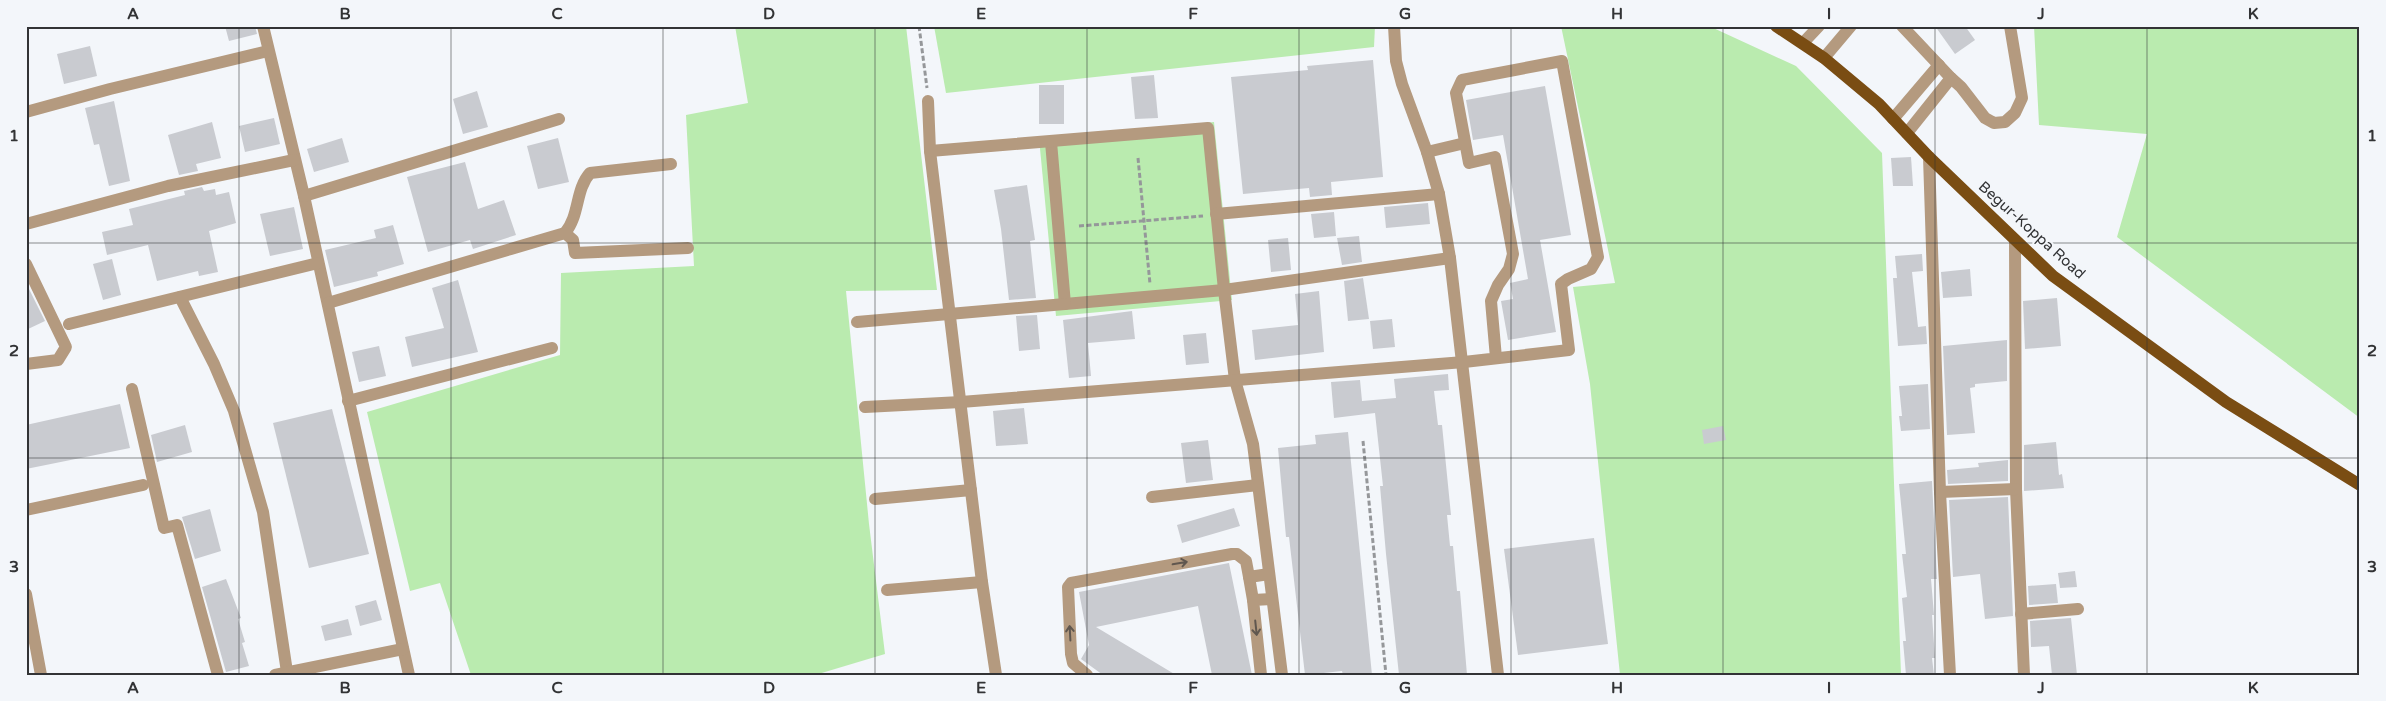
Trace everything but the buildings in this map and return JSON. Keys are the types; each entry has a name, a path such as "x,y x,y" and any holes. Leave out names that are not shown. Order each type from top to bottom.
{"main road":[{"name":"Begur-Koppa Road","path":"1776,26 1824,58 1879,104 1929,157 2053,276 2226,402 2360,485"}],"street":[{"path":"263,26 304,196 409,675"},
{"path":"1394,26 1396,61 1402,84 1427,152 1439,194 1450,258 1464,362 1498,675"},
{"path":"1803,43 1819,26"},
{"path":"1824,58 1851,26"},
{"path":"1902,26 1961,87 1984,118 1994,123 2005,122 2015,113 2022,98 2010,26"},
{"path":"26,112 110,89 268,51"},
{"path":"865,407 961,402 1464,362 1569,350 1560,284 1591,269 1598,257 1562,61 1462,80 1456,93 1468,163 1495,157 1513,254 1509,269 1490,301 1496,358"},
{"path":"1893,119 1939,65"},
{"path":"1907,133 1952,78"},
{"path":"928,101 930,150 982,582 996,675"},
{"path":"304,196 559,119"},
{"path":"930,150 1051,142 1208,128 1235,380 1253,444 1282,675"},
{"path":"1051,142 1065,304"},
{"path":"1427,152 1465,143"},
{"path":"1929,157 1940,492 1950,675"},
{"path":"26,224 168,186 294,160"},
{"path":"328,303 565,233 572,224 583,181 590,173 671,164"},
{"path":"1216,214 1439,194"},
{"path":"565,233 573,240 575,254 688,248"},
{"path":"2015,240 2016,489 2024,675"},
{"path":"857,322 1224,290 1450,258"},
{"path":"69,324 318,263"},
{"path":"26,264 66,347 58,360 26,364"},
{"path":"180,297 214,364 234,411 263,512 281,674 403,648"},
{"path":"348,401 552,348"},
{"path":"132,389 164,528 177,525 218,675"},
{"path":"26,510 143,485"},
{"path":"1152,497 1258,485"},
{"path":"1940,492 2016,489"},
{"path":"875,499 971,490"},
{"path":"1087,675 1074,663 1071,654 1068,587 1071,583 1232,554 1237,554 1246,561 1253,600 1261,675"},
{"path":"1249,577 1269,574"},
{"path":"887,590 982,582"},
{"path":"26,594 41,675"},
{"path":"1253,600 1272,599"},
{"path":"2021,614 2078,610"}],"path":[{"path":"919,26 928,101"},
{"path":"1138,158 1150,284"},
{"path":"1079,226 1216,214"},
{"path":"1363,442 1386,675"}],"green space":[{"path":"735,26 906,26 937,290 846,291 869,524 885,654 815,675 471,675 440,583 410,591 367,412 560,355 561,273 694,266 686,115 748,103"},
{"path":"934,26 1375,26 1374,47 946,93"},
{"path":"1561,26 1709,26 1796,66 1882,153 1901,675 1620,675 1590,384 1573,287 1615,283"},
{"path":"2034,26 2360,26 2360,418 2117,237 2147,134 2039,125"},
{"path":"1214,122 1232,300 1056,316 1039,138"}]}
